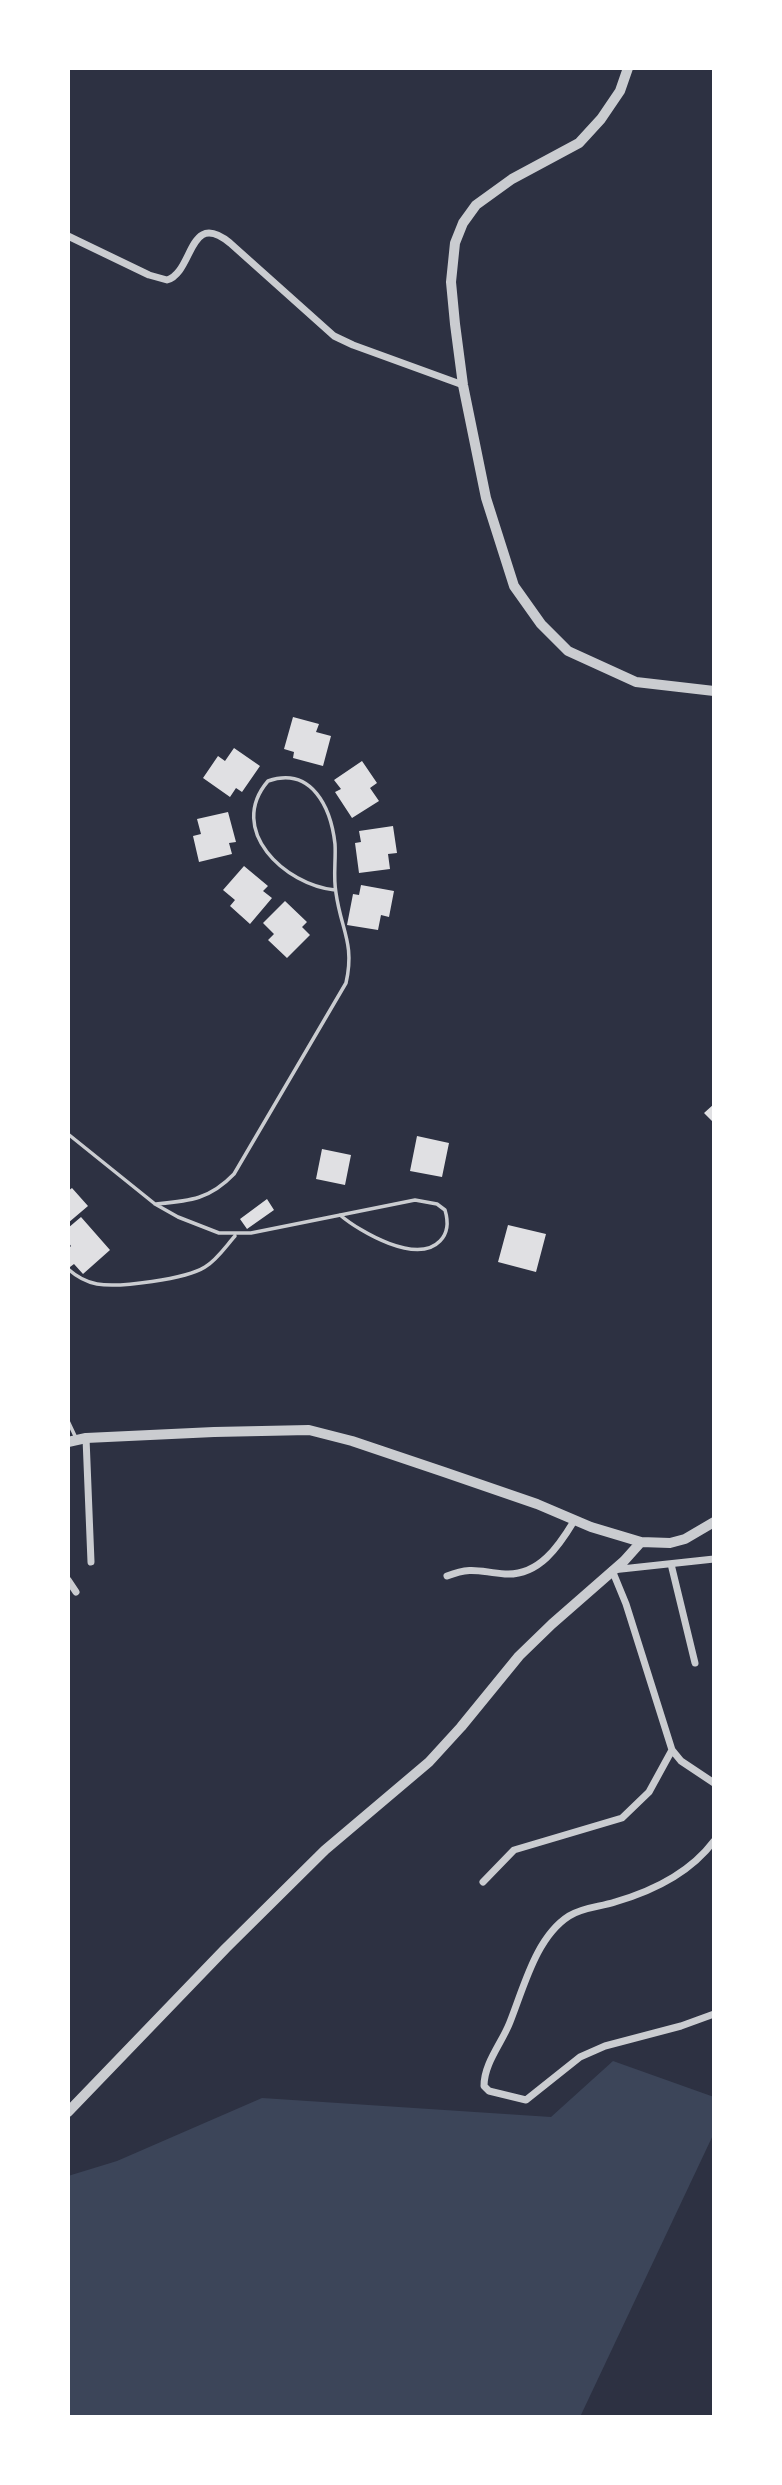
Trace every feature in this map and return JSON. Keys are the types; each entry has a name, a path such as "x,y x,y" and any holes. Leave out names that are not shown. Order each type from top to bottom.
{"street":[{"path":"628,68 620,91 601,119 579,143 512,179 476,205 463,223 455,243 451,282 463,386 486,498 502,552 514,586 541,624 568,651 636,682 714,691"},
{"path":"68,236 149,275 167,280 177,274 198,239 205,234 216,234 230,243 334,336 463,386"},
{"path":"91,1562 77,1440 309,1430 352,1441 502,1492 574,1521 641,1542 670,1543 685,1539 714,1521"},
{"path":"447,1577 465,1570 516,1574 530,1569 555,1552 574,1521"},
{"path":"68,2112 325,1850 429,1762 519,1656 631,1555 641,1542"},
{"path":"612,1570 714,1559"},
{"path":"671,1564 695,1663"},
{"path":"612,1570 626,1604 672,1750 681,1761 714,1783"},
{"path":"68,1580 76,1592"},
{"path":"483,1882 514,1850 622,1818 649,1792 672,1750"},
{"path":"714,1841 702,1855 677,1875 643,1894 568,1916 551,1933 533,1963 507,2031 484,2074 484,2085 489,2091 526,2101 580,2057 605,2046 681,2026 714,2014"}],"lane":[{"path":"155,1204 188,1202 206,1196 234,1174 346,983 350,951 335,890 331,821 318,795 310,786 291,778 268,781 258,795 255,808 256,834 264,850 297,879 318,888 335,890"},
{"path":"68,1133 155,1204 201,1228 219,1233 236,1235 400,1202 427,1202 444,1210 447,1226 445,1236 438,1243 432,1247 415,1249 368,1234 340,1215"},
{"path":"68,1269 76,1276 99,1285 158,1281 202,1269 212,1263 236,1235"},
{"path":"68,1421 77,1440"}],"shaded area":[{"path":"613,2061 714,2097 714,2133 580,2417 68,2417 68,2176 117,2161 262,2098 551,2117"}],"building":[{"path":"293,717 319,724 316,732 331,736 323,766 293,758 294,752 284,749"},
{"path":"234,748 260,766 242,792 236,788 230,797 203,778 218,756 225,761"},
{"path":"362,761 377,783 370,788 379,801 352,818 335,792 341,789 334,780"},
{"path":"228,812 236,842 229,843 232,854 199,862 193,836 201,834 197,819"},
{"path":"393,826 397,853 388,854 390,869 359,873 355,843 361,842 359,831"},
{"path":"244,866 268,886 263,891 272,898 250,924 230,906 235,900 223,890"},
{"path":"361,885 394,891 389,917 381,915 378,930 347,925 353,894 359,895"},
{"path":"285,901 307,922 302,927 310,935 287,958 268,940 274,934 263,923"},
{"path":"714,1104 714,1123 704,1113"},
{"path":"417,1136 449,1143 442,1177 410,1171"},
{"path":"322,1149 351,1155 345,1185 316,1179"},
{"path":"72,1188 88,1206 68,1223 68,1191"},
{"path":"267,1199 274,1210 247,1229 240,1219"},
{"path":"81,1217 110,1250 83,1274 74,1264 70,1267 68,1265 68,1249 71,1246 68,1242 68,1228"},
{"path":"508,1225 546,1234 536,1272 498,1262"}]}
